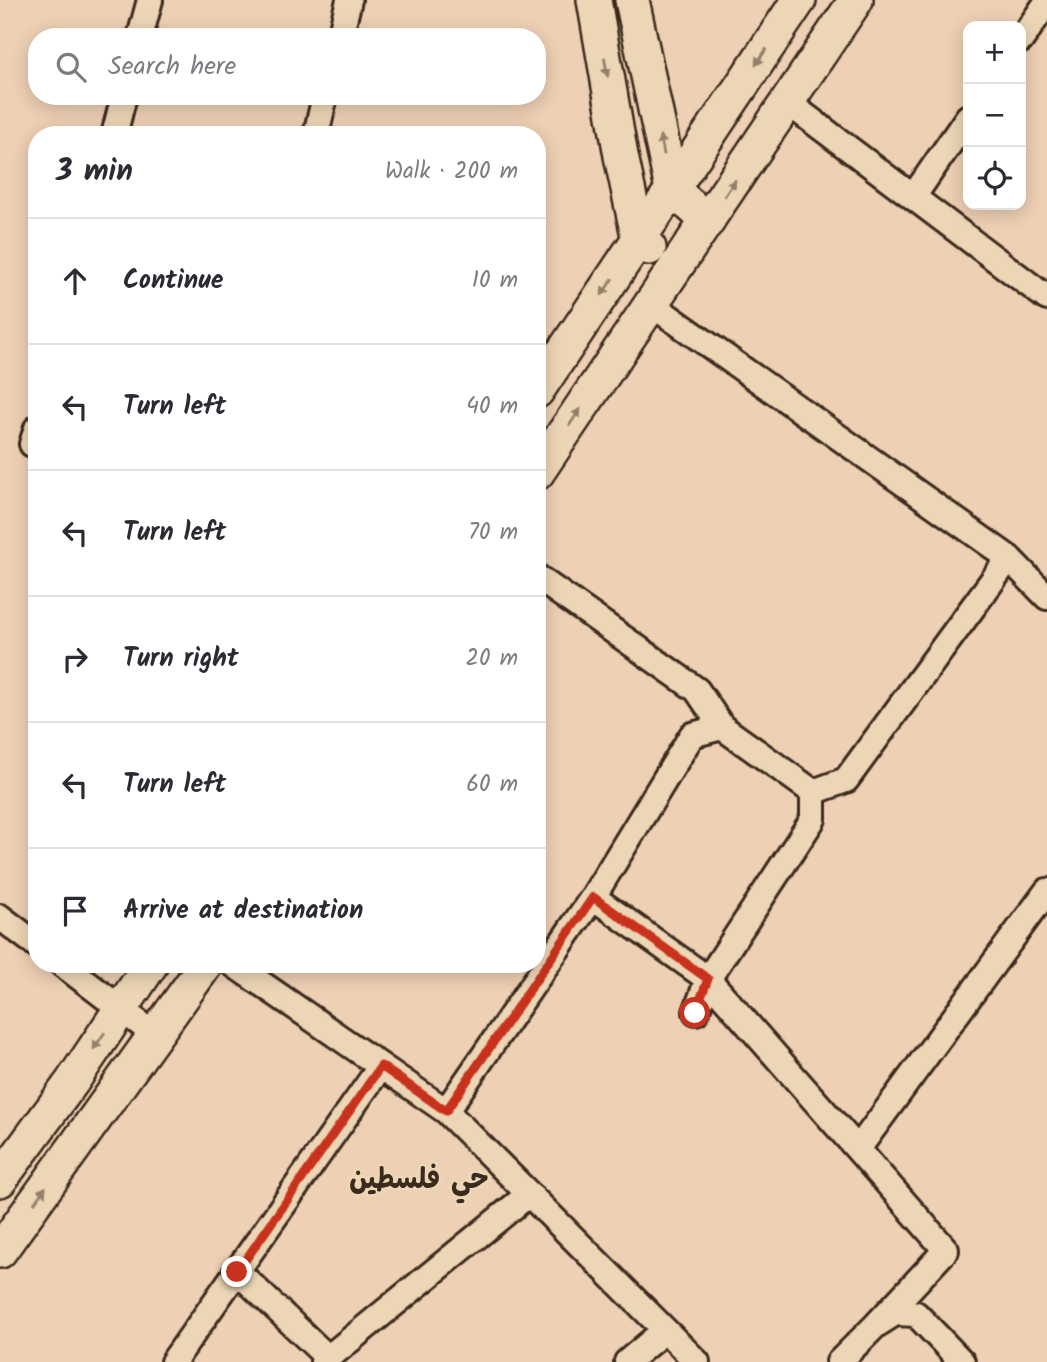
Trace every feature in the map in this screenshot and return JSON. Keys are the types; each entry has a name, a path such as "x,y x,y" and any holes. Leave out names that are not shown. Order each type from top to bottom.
{"main road":[{"path":"594,0 621,156 639,240 675,269"},
{"path":"632,0 672,189 708,221"},
{"path":"546,378 799,0"},
{"path":"546,460 856,0"},
{"path":"0,1180 72,1082 145,973"},
{"path":"0,1251 200,973"}],"street":[{"path":"142,28 150,0"},
{"path":"342,28 349,0"},
{"path":"1026,33 1047,2"},
{"path":"787,102 1047,298"},
{"path":"116,126 122,105"},
{"path":"318,126 323,105"},
{"path":"913,197 963,124"},
{"path":"651,304 1009,558 1047,597"},
{"path":"813,792 846,780 1009,558"},
{"path":"546,583 697,690 722,727 813,792"},
{"path":"546,965 593,897 692,734 722,727"},
{"path":"695,1013 708,979 813,819 813,792"},
{"path":"858,1149 1047,891"},
{"path":"593,897 708,979 946,1250 839,1362"},
{"path":"0,917 28,938"},
{"path":"74,973 155,1035"},
{"path":"246,973 446,1111 697,1362"},
{"path":"446,1111 541,973"},
{"path":"173,1362 381,1066"},
{"path":"237,1272 325,1360 529,1194"},
{"path":"876,1325 895,1312 916,1314 962,1362"},
{"path":"627,1362 665,1330"}],"district":[{"name":"حي فلسطين","path":"419,1180"}],"route":[{"path":"237,1272 381,1066 446,1111 593,897 708,979 695,1013"}]}
